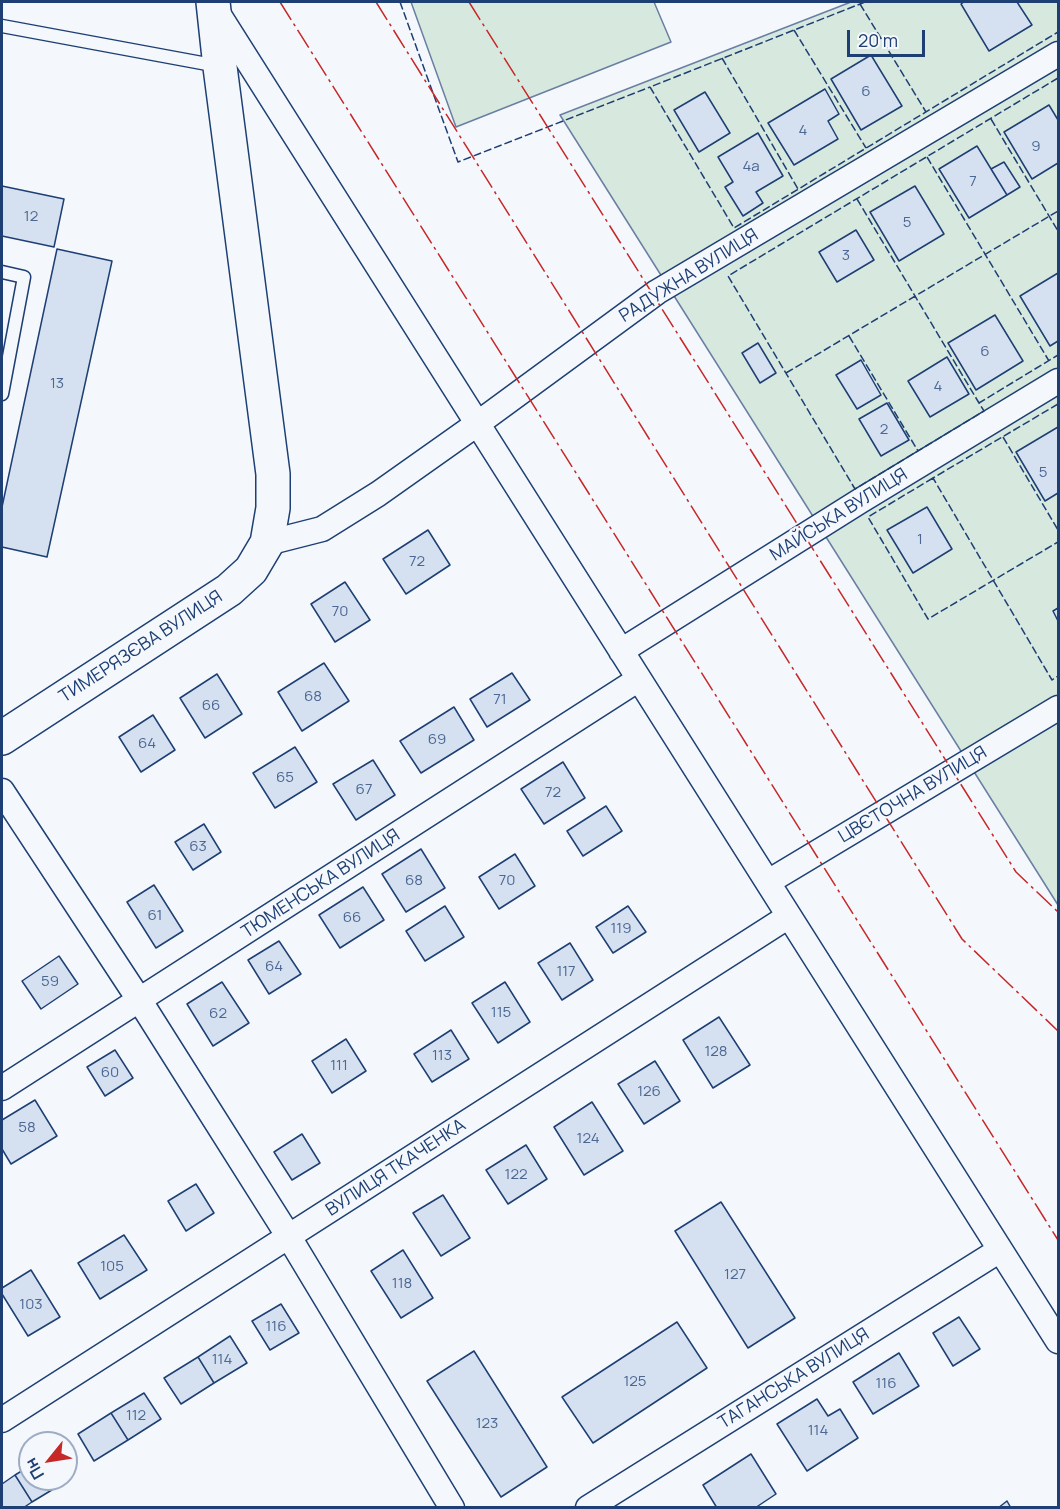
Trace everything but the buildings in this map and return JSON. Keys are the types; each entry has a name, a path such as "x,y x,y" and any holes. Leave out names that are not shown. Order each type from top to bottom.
{"street":[{"path":"213,5 273,474 273,508 267,543"},
{"path":"213,5 1059,1341"},
{"name":"РАДУЖНА ВУЛИЦЯ","path":"267,543 322,529 378,494 477,424 657,292 1059,54"},
{"name":"МАЙСЬКА ВУЛИЦЯ","path":"621,651 860,501 1059,381"},
{"name":"ТИМЕРЯЗЄВА ВУЛИЦЯ","path":"2,738 229,590 251,570 267,543"},
{"name":"ТЮМЕНСЬКА ВУЛИЦЯ","path":"2,1088 639,679"},
{"name":"ЦВЄТОЧНА ВУЛИЦЯ","path":"768,882 1059,708"},
{"path":"2,791 140,1001 289,1237 452,1508"},
{"name":"ВУЛИЦЯ ТКАЧЕНКА","path":"2,1420 789,916"},
{"name":"ТАГАНСЬКА ВУЛИЦЯ","path":"588,1508 1000,1250"}],"lane":[{"path":"2,26 220,67"},
{"path":"2,272 24,277 2,394"}],"shaded area":[{"path":"411,2 654,2 671,42 456,127"},
{"path":"851,2 1058,2 1058,905 560,115"}],"fence":[{"path":"400,2 458,162 650,87"},
{"path":"865,2 650,87 734,228 1058,32"},
{"path":"860,4 926,112"},
{"path":"794,30 866,148"},
{"path":"722,58 798,189"},
{"path":"1058,78 728,276 855,489 984,411 979,403 1058,355"},
{"path":"991,119 1058,231"},
{"path":"927,157 1049,361"},
{"path":"857,199 979,403"},
{"path":"786,373 1058,211"},
{"path":"849,336 918,451"},
{"path":"1058,404 933,478 1052,680 1058,676"},
{"path":"1003,437 1058,530"},
{"path":"933,478 868,517 928,619 1058,542"}],"power":[{"path":"280,2 1058,1240"},
{"path":"376,2 962,939 1058,1031"},
{"path":"469,2 1016,872 1058,912"}]}
